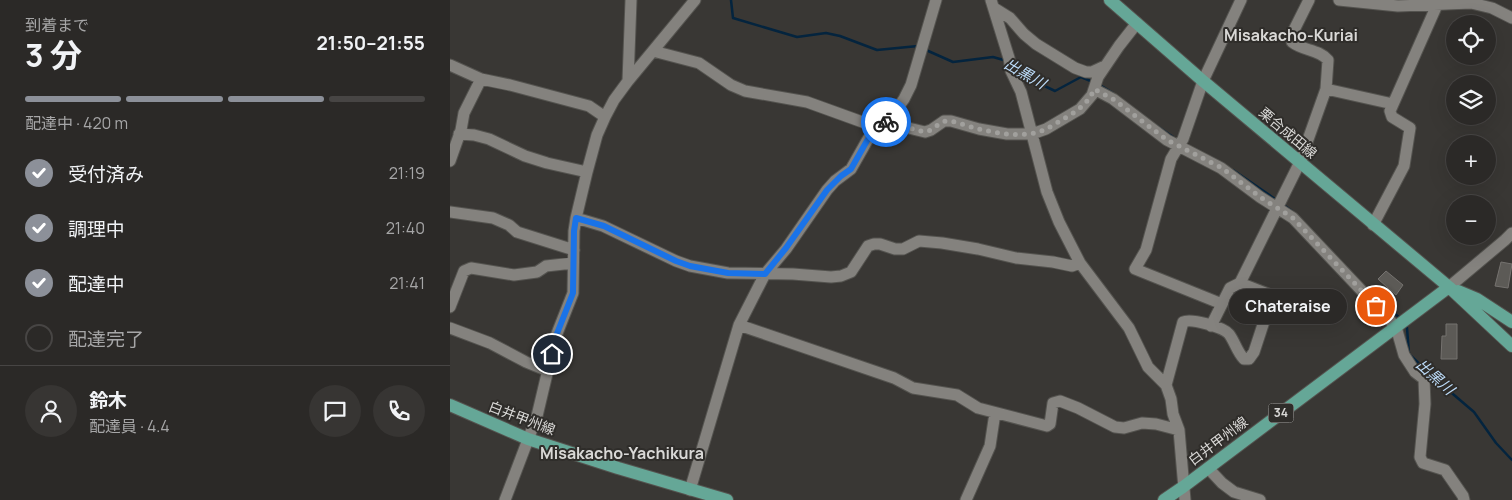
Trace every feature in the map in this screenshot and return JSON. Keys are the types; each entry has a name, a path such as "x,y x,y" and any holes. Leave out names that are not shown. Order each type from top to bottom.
{"main road":[{"name":"栗合成田線","path":"1110,0 1373,225 1449,287"},
{"name":"白井甲州線","path":"1164,500 1184,494 1208,468 1449,287"},
{"path":"1449,287 1477,299 1512,322"},
{"path":"1449,287 1512,346"},
{"name":"白井甲州線","path":"450,405 528,439 727,500"}],"street":[{"path":"628,81 631,0"},
{"path":"505,500 537,416 556,336 573,293 576,218 587,172 604,117 628,81 695,0"},
{"path":"690,490 739,325 765,274 827,190 851,169 868,139 899,107 904,99 911,85 936,0"},
{"path":"1222,304 1135,268 1146,250 1171,159 1181,143 1203,81 1241,0"},
{"path":"1211,326 1230,288 1240,283 1300,162 1326,89 1328,60 1323,54 1297,47 1292,42 1294,32 1309,0"},
{"path":"1339,0 1398,6 1471,3 1492,8 1512,18"},
{"path":"1373,225 1404,166 1410,128 1392,117 1390,111 1437,3"},
{"path":"993,4 1036,44 1075,68 1092,72 1106,66"},
{"path":"993,4 1010,64 1021,92 1047,192 1059,222 1080,263 1129,328 1148,367 1166,385 1178,430 1183,465 1184,494"},
{"path":"653,51 699,63 731,85 745,91 807,102 881,125 925,132 944,121 951,121 979,130 1007,134 1032,134 1046,129 1080,109 1092,95 1096,83 1119,46 1137,23"},
{"path":"450,65 481,79 589,106 604,117"},
{"path":"450,162 464,113 481,79"},
{"path":"1096,83 1113,99 1167,140 1181,143 1222,168 1260,197 1280,202 1401,323 1404,355 1424,380 1425,404 1421,461 1445,470 1464,500"},
{"path":"1326,89 1393,104"},
{"path":"459,134 489,139 547,164 587,172"},
{"path":"450,212 493,218 509,225 516,232 574,250"},
{"path":"576,218 604,226 676,261 690,266 728,273 842,276 851,272 868,246 880,244 895,249 902,249 919,241 951,244 1016,258 1072,266 1080,263"},
{"path":"1449,287 1512,233"},
{"path":"450,307 464,271 471,268 514,275 537,272 546,266 573,263"},
{"path":"1240,283 1296,305"},
{"path":"1166,385 1183,322 1189,320 1227,332 1240,355 1244,359 1248,359 1254,352 1272,297"},
{"path":"739,325 885,375 913,388 957,395 978,408 1048,426 1050,424 1053,404 1060,401 1115,427 1124,428 1142,423 1156,424 1178,430"},
{"path":"450,328 490,343 548,371"},
{"path":"966,500 990,446 995,413"},
{"path":"1208,468 1234,492 1260,500"}],"building":[{"path":"1501,262 1512,264 1508,288 1495,286"},
{"path":"1386,271 1403,285 1396,295 1378,279"},
{"path":"1446,324 1457,324 1457,359 1441,359 1442,336 1446,336"}],"waterway":[{"name":"出黒川","path":"731,0 733,18 797,37 826,33 840,36 877,50 918,46"},
{"name":"出黒川","path":"926,50 953,62 993,57 1007,61"},
{"name":"出黒川","path":"1015,67 1028,78 1055,91 1081,77 1093,82"},
{"name":"出黒川","path":"1098,84 1113,93"},
{"name":"出黒川","path":"1157,126 1173,137"},
{"name":"出黒川","path":"1233,170 1278,201"},
{"name":"出黒川","path":"1282,204 1292,211"},
{"name":"出黒川","path":"1377,299 1400,318"},
{"name":"出黒川","path":"1404,325 1407,328 1409,354 1474,412 1496,443 1512,460"}],"way so far":[{"path":"886,122 925,132 944,121 951,121 979,130 1007,134 1032,134 1046,129 1080,109 1092,95 1094,89 1113,99 1167,140 1222,168 1260,197 1293,218 1376,306"}],"place":[{"name":"Chateraise","path":"1376,306"}],"district":[{"name":"Misakacho-Kuriai","path":"1291,35"},
{"name":"Misakacho-Yachikura","path":"622,453"}],"route":[{"path":"552,354 556,336 573,293 576,218 604,226 690,266 728,273 765,274 827,190 835,181 851,169 868,139 886,122"}]}
